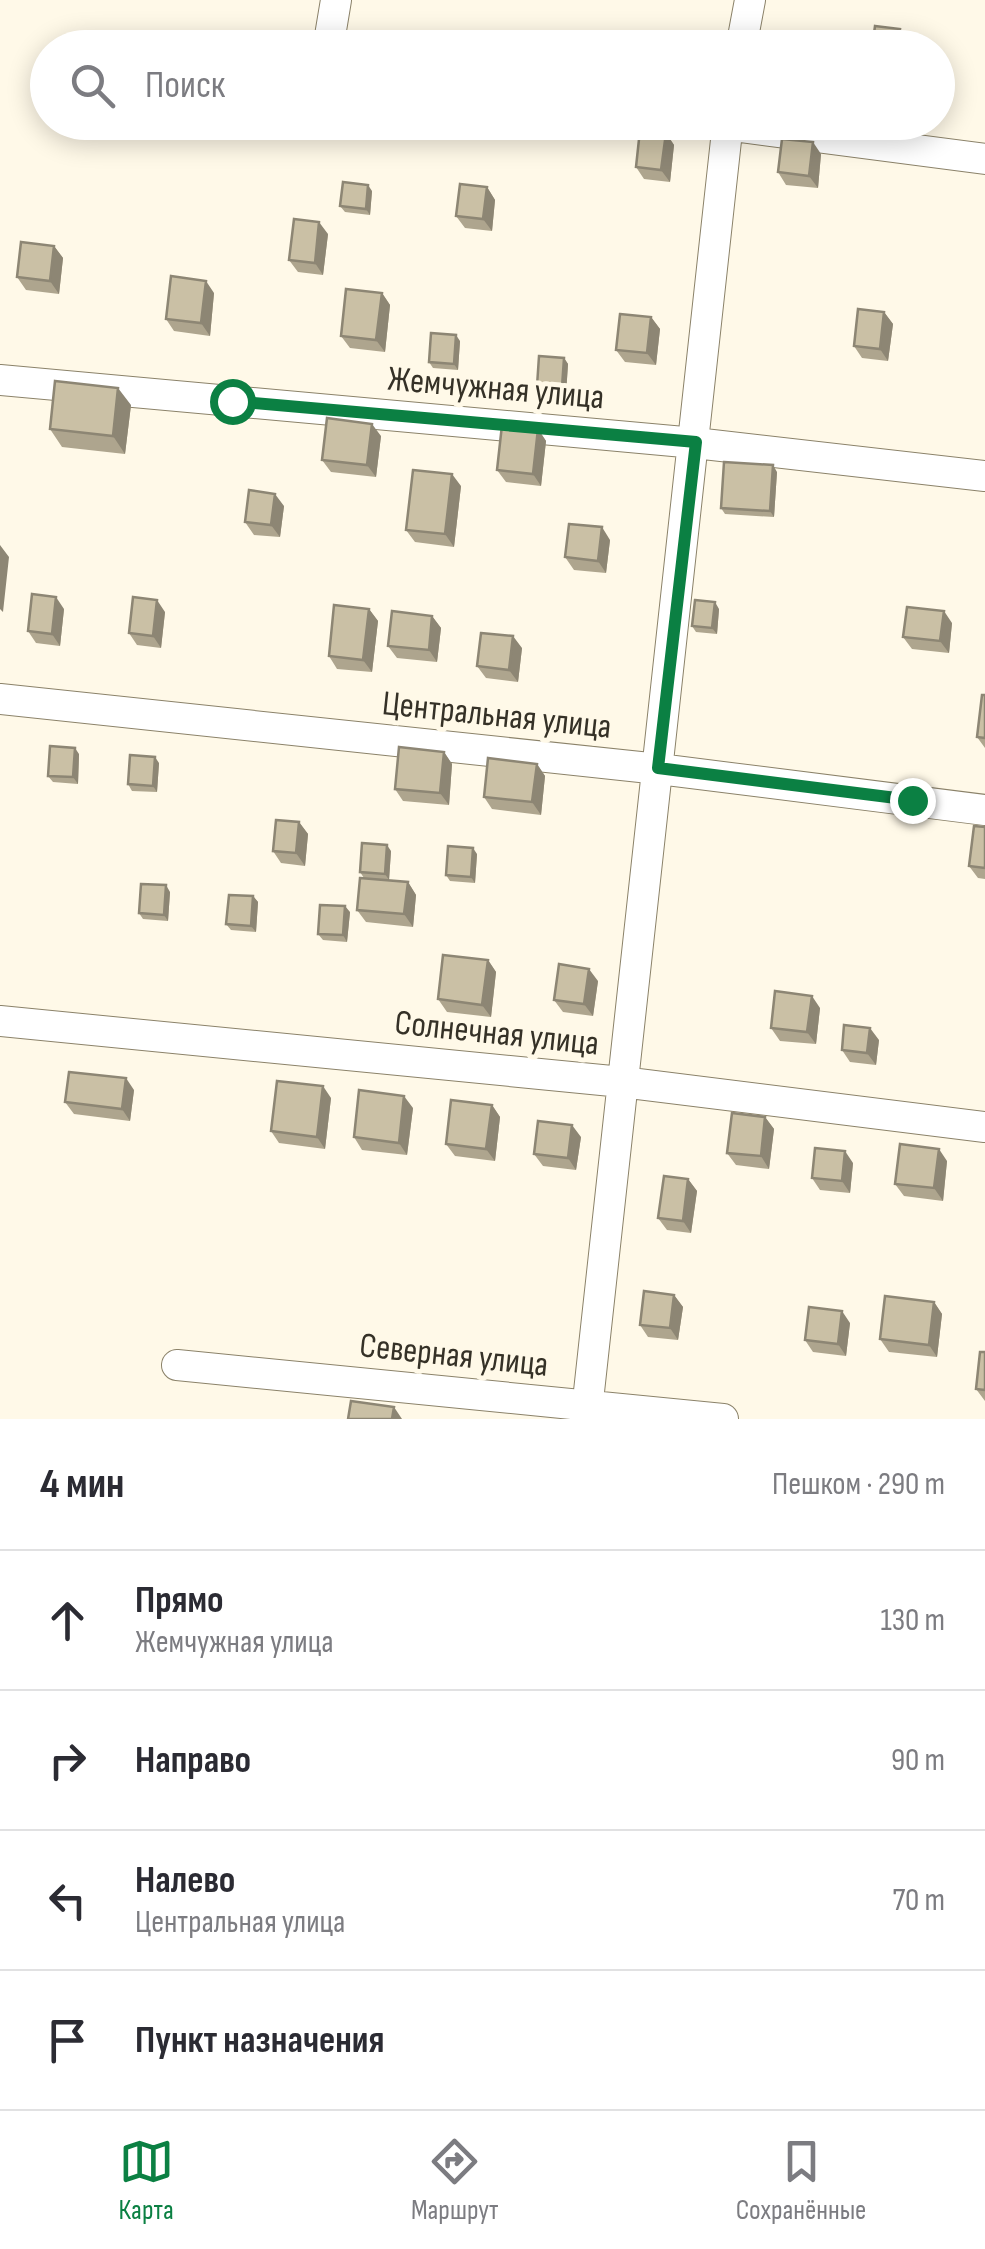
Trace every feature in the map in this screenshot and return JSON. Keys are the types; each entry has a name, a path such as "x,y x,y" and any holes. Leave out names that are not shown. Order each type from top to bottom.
{"street":[{"path":"331,30 336,0"},
{"path":"744,30 750,0"},
{"path":"587,1412 696,442 720,140"},
{"path":"849,140 985,158"},
{"name":"Жемчужная улица","path":"0,380 696,442 985,476"},
{"name":"Центральная улица","path":"0,698 658,768 985,810"},
{"name":"Солнечная улица","path":"0,1021 622,1082 985,1128"},
{"name":"Северная улица","path":"177,1365 587,1412 723,1419"}],"building":[{"path":"875,26 900,29 900,30 874,30"},
{"path":"639,140 665,140 661,170 636,167"},
{"path":"782,140 813,142 809,176 778,172"},
{"path":"343,182 368,185 366,209 340,206"},
{"path":"460,184 487,187 483,219 456,216"},
{"path":"294,219 319,222 315,263 289,260"},
{"path":"21,242 54,246 50,281 17,277"},
{"path":"171,276 206,281 201,323 166,319"},
{"path":"346,289 382,293 376,340 341,336"},
{"path":"858,309 884,312 880,349 854,346"},
{"path":"620,314 651,317 647,353 616,350"},
{"path":"431,333 456,335 454,364 429,362"},
{"path":"539,356 564,358 562,387 537,386"},
{"path":"55,381 118,388 113,436 50,429"},
{"path":"327,418 372,424 367,465 322,460"},
{"path":"502,425 538,429 533,474 497,470"},
{"path":"724,462 773,465 770,511 721,508"},
{"path":"413,470 452,474 445,534 406,530"},
{"path":"249,490 275,494 271,525 245,522"},
{"path":"569,524 602,527 598,561 565,557"},
{"path":"32,594 56,597 52,634 28,631"},
{"path":"133,597 157,600 153,636 129,633"},
{"path":"695,600 715,602 712,628 692,626"},
{"path":"334,605 369,609 363,660 329,656"},
{"path":"907,607 944,611 940,641 903,637"},
{"path":"392,611 432,616 429,650 388,646"},
{"path":"481,633 513,636 509,670 477,666"},
{"path":"985,695 985,738 977,737"},
{"path":"50,746 75,748 73,777 48,776"},
{"path":"399,747 444,752 440,793 395,789"},
{"path":"130,755 155,757 153,786 128,784"},
{"path":"488,758 537,764 532,802 484,797"},
{"path":"276,820 299,822 296,853 273,851"},
{"path":"974,826 985,827 985,868 969,866"},
{"path":"362,843 387,845 385,874 360,872"},
{"path":"448,846 473,848 471,877 446,875"},
{"path":"360,878 408,882 404,914 357,910"},
{"path":"141,884 166,885 164,915 139,913"},
{"path":"229,895 253,896 251,926 226,924"},
{"path":"320,905 345,906 343,935 318,934"},
{"path":"443,955 488,960 482,1005 438,999"},
{"path":"559,964 589,969 584,1004 554,1000"},
{"path":"775,991 812,996 807,1032 771,1028"},
{"path":"844,1025 870,1028 867,1053 842,1050"},
{"path":"69,1072 126,1078 122,1109 65,1102"},
{"path":"277,1081 323,1086 317,1137 271,1131"},
{"path":"359,1090 404,1096 399,1143 354,1137"},
{"path":"451,1100 492,1105 486,1149 446,1144"},
{"path":"732,1113 765,1117 761,1156 727,1153"},
{"path":"538,1121 572,1125 568,1158 534,1154"},
{"path":"900,1144 939,1149 934,1188 895,1184"},
{"path":"815,1148 845,1151 842,1181 812,1178"},
{"path":"664,1176 688,1179 683,1221 658,1218"},
{"path":"644,1291 674,1295 670,1328 640,1325"},
{"path":"885,1296 934,1302 929,1345 880,1339"},
{"path":"809,1307 842,1311 838,1344 805,1340"},
{"path":"980,1352 985,1352 985,1390 976,1389"},
{"path":"351,1401 394,1407 392,1419 348,1419"}],"route":[{"path":"232,401 696,442 658,768 912,800"}]}
